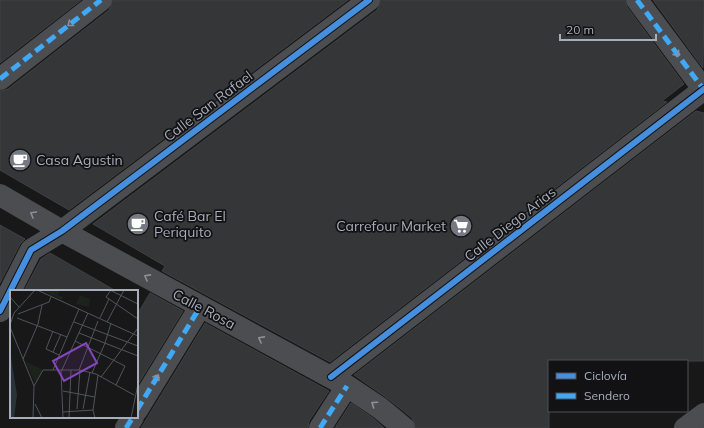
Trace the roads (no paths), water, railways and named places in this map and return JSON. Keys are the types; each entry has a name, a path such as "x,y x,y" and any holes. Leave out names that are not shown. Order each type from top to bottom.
{"street":[{"path":"0,79 101,0"},
{"name":"Calle San Rafael","path":"11,290 31,250 62,231 369,0"},
{"path":"637,0 704,90"},
{"name":"Calle Diego Arias","path":"320,428 339,381 704,90"},
{"name":"Calle Rosa","path":"0,195 200,307 339,381 380,408 404,428"},
{"name":"Calle San Rafael","path":"0,311 10,291"},
{"path":"138,408 200,307"},
{"path":"685,428 704,414"},
{"path":"126,428 132,418"}],"place":[{"name":"Casa Agustin","path":"20,160"},
{"name":"Café Bar El Periquito","path":"138,224"},
{"name":"Carrefour Market","path":"461,226"}]}
